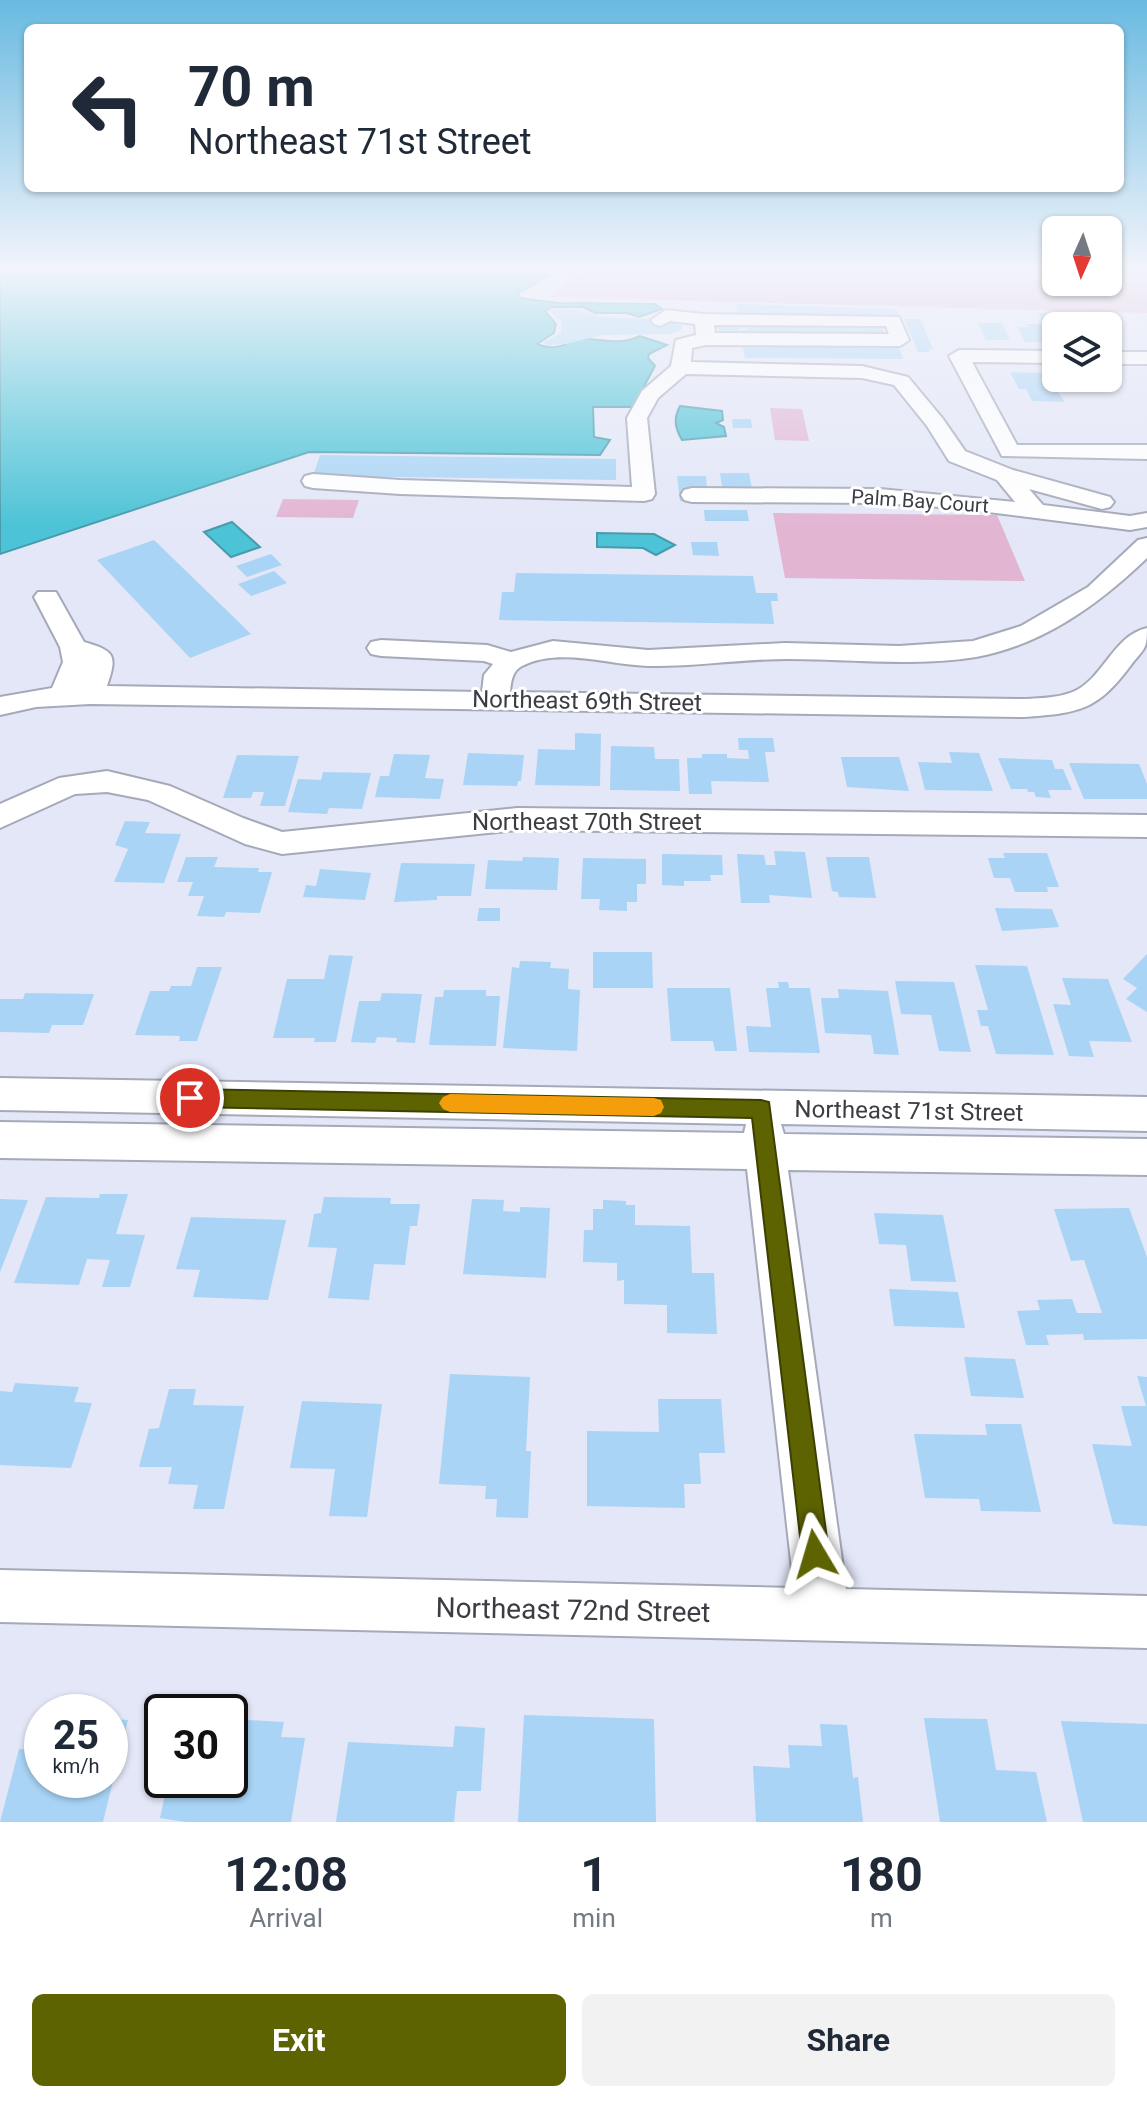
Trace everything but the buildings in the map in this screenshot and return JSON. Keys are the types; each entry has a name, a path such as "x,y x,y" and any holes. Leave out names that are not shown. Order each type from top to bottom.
{"street":[{"path":"644,494 637,418 649,395 681,368 682,356"},
{"path":"959,356 1010,451 1147,452"},
{"path":"962,356 1042,357"},
{"path":"1122,358 1147,358"},
{"name":"Palm Bay Court","path":"681,368 862,372 901,381 936,423 957,456 1005,475 1134,511 1147,519"},
{"path":"802,385 821,371"},
{"path":"1005,475 1035,510"},
{"name":"Palm Bay Court","path":"313,481 400,487 644,494 880,496 956,501 1130,523 1147,519"},
{"path":"495,699 498,675 510,661 553,649 648,658 785,651 899,654 975,649 1030,632 1097,592 1147,545"},
{"path":"47,597 74,647 98,654 100,666 76,696"},
{"name":"Northeast 69th Street","path":"0,706 36,698 285,685 495,699 1051,706 1077,701 1097,690 1129,647 1147,636"},
{"path":"381,648 487,653 510,661"},
{"name":"Northeast 70th Street","path":"0,817 76,783 111,781 137,784 168,794 260,839 282,843 328,841 479,821 517,819 1147,826"},
{"name":"Northeast 71st Street","path":"0,1094 763,1130 1147,1157"},
{"name":"Northeast 71st Street","path":"0,1140 763,1130 1147,1114"},
{"path":"763,1130 823,1616"},
{"name":"Northeast 72nd Street","path":"0,1596 1147,1622"}],"shaded area":[{"path":"770,408 802,409 809,441 775,440"},
{"path":"283,499 359,500 353,518 276,517"},
{"path":"773,513 997,515 1025,581 785,578"}],"water":[{"path":"0,356 648,356 655,366 633,407 593,407 594,437 610,440 600,455 309,452 0,554"},
{"path":"680,406 722,411 723,420 716,423 724,427 726,436 682,440 676,423"},
{"path":"232,522 260,547 231,557 204,532"},
{"path":"597,533 654,534 675,545 656,555 643,548 597,547"}],"slow traffic":[{"path":"450,1103 654,1107"}],"route":[{"path":"190,1098 761,1109 815,1554"}]}
